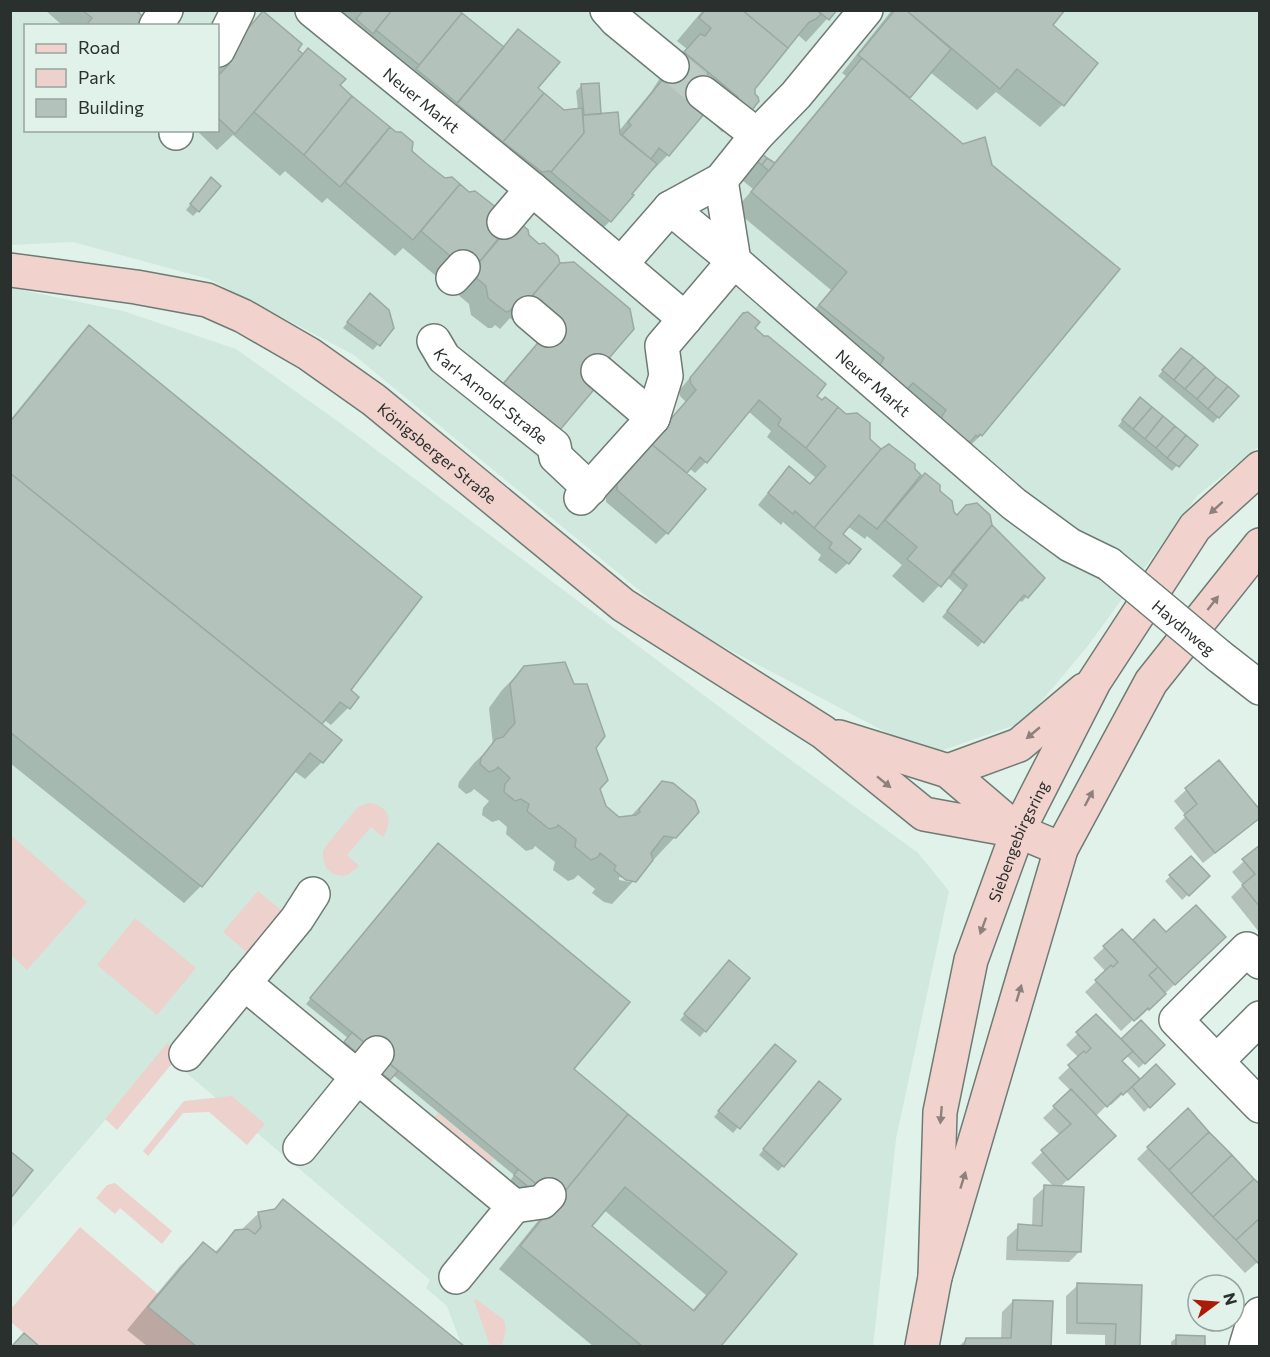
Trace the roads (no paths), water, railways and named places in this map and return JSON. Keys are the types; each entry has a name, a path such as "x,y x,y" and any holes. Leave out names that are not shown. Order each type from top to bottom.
{"street":[{"path":"157,24 166,10"},
{"path":"219,48 238,10"},
{"name":"Neuer Markt","path":"312,10 532,189 686,319"},
{"path":"607,10 616,21 672,66"},
{"path":"621,264 670,208 721,180 757,135 796,95 866,10"},
{"path":"703,93 757,135"},
{"path":"598,371 653,418 666,376 662,346 734,261 721,180"},
{"path":"504,222 532,189"},
{"name":"Neuer Markt","path":"670,208 1023,495 1070,546 1109,564"},
{"name":"Königsberger Straße","path":"10,270 136,287 207,300 243,316 309,354 374,400 623,605 823,732 924,814 1018,831 1061,849"},
{"name":"Karl-Arnold-Straße","path":"434,341 444,358 554,446 556,457 585,494 653,418"},
{"name":"Siebengebirgsring","path":"935,1276 940,1113 971,960 1018,831 1094,682 1195,527 1260,468"},
{"name":"Siebengebirgsring","path":"922,1347 935,1276 1061,849 1151,682 1260,545"},
{"name":"Haydnweg","path":"1109,564 1260,688"},
{"path":"948,771 1019,745 1094,682"},
{"name":"Königsberger Straße","path":"823,732 948,771 1018,831"},
{"path":"186,1054 297,919 313,894"},
{"path":"1260,962 1248,950 1176,1020 1260,1106"},
{"path":"244,983 368,1065 532,1194 456,1277"},
{"path":"1217,1061 1260,1018"},
{"path":"300,1148 368,1065"},
{"path":"1246,1347 1253,1323 1260,1314"}],"tunnel":[{"path":"672,66 703,93"}]}
